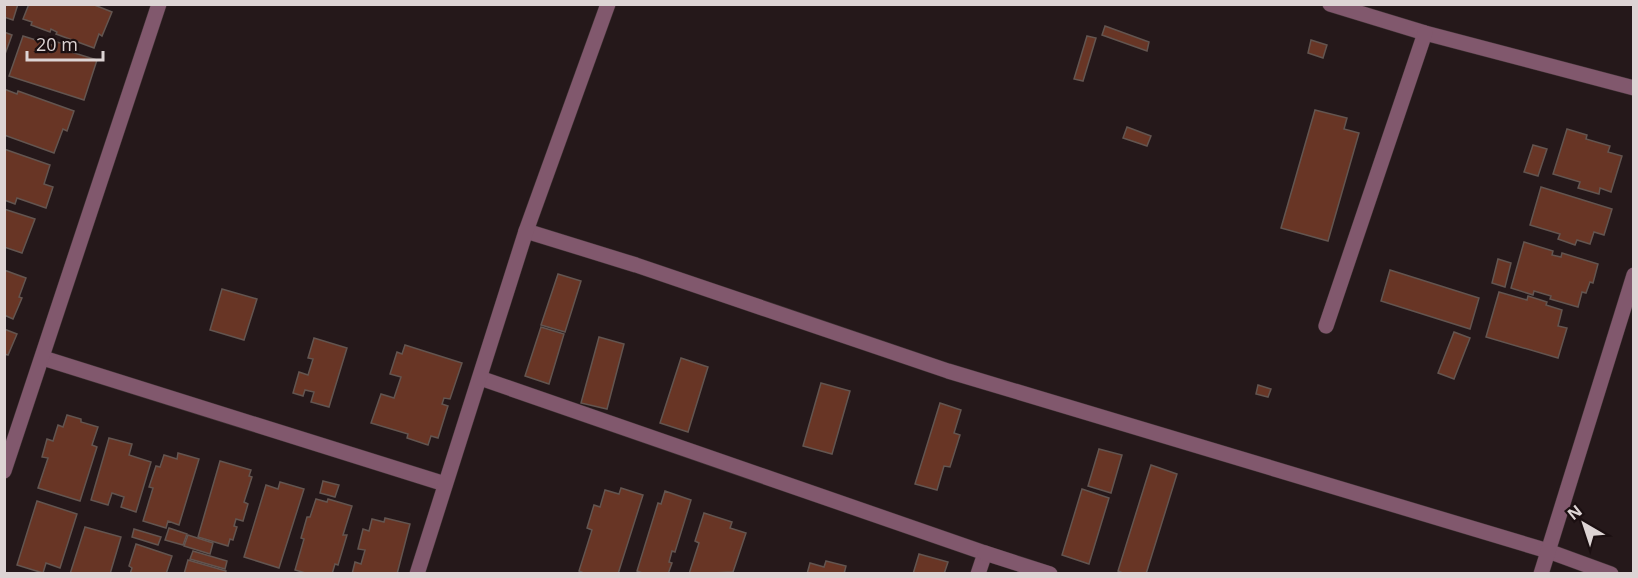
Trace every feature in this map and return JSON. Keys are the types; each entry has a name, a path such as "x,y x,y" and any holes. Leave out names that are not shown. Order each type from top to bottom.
{"street":[{"path":"4,471 159,4"},
{"path":"417,573 526,231 609,4"},
{"path":"1330,4 1425,33 1634,88"},
{"path":"1326,326 1425,33"},
{"path":"526,231 636,265 948,371 1548,551 1611,573"},
{"path":"1541,573 1632,284"},
{"path":"43,358 445,484"},
{"path":"480,378 985,554 1050,573"},
{"path":"978,573 985,554"}],"building":[{"path":"5,4 18,4 13,20 4,17"},
{"path":"29,4 92,4 112,12 94,48 56,34 57,32 51,29 50,32 31,25 32,22 23,19"},
{"path":"1105,26 1149,42 1147,51 1102,35"},
{"path":"4,32 12,35 4,57"},
{"path":"23,36 55,46 57,42 70,46 68,51 97,60 84,100 9,76"},
{"path":"1087,36 1096,38 1083,81 1074,79"},
{"path":"1311,40 1327,45 1323,58 1308,53"},
{"path":"4,89 17,94 18,91 74,111 67,131 63,129 54,153 4,135"},
{"path":"1315,110 1347,118 1344,129 1359,133 1328,241 1281,228"},
{"path":"1127,127 1151,136 1147,146 1123,138"},
{"path":"1567,129 1587,135 1586,139 1610,146 1608,152 1622,156 1611,192 1600,188 1599,194 1578,188 1580,182 1553,174"},
{"path":"1533,145 1547,149 1538,176 1524,172"},
{"path":"4,149 50,165 44,184 53,187 46,208 17,198 15,204 4,200"},
{"path":"1541,187 1612,209 1604,235 1594,232 1590,244 1577,240 1575,245 1558,239 1560,234 1530,225"},
{"path":"4,209 35,219 22,253 4,247"},
{"path":"1524,242 1553,251 1552,255 1561,257 1562,253 1598,264 1593,283 1590,282 1586,293 1582,292 1578,307 1550,299 1551,296 1534,291 1533,295 1511,288"},
{"path":"1498,259 1511,263 1505,287 1492,283"},
{"path":"4,270 26,278 19,297 22,298 13,319 4,315"},
{"path":"1390,270 1479,298 1470,329 1381,301"},
{"path":"558,274 581,281 565,332 541,325"},
{"path":"222,289 257,299 244,340 210,330"},
{"path":"1499,292 1527,300 1528,296 1562,310 1558,326 1567,328 1558,358 1486,337"},
{"path":"541,327 564,334 549,384 525,376"},
{"path":"4,329 17,334 8,355 4,354"},
{"path":"1454,332 1470,338 1454,379 1438,373"},
{"path":"599,337 624,344 607,409 581,403"},
{"path":"314,338 347,348 329,407 311,402 314,392 305,390 303,396 293,393 299,372 308,375 313,359 308,358"},
{"path":"405,345 462,363 450,399 444,398 442,404 448,406 438,438 431,436 428,445 407,438 408,434 371,423 381,394 394,398 401,377 390,374 397,352 402,354"},
{"path":"681,358 708,367 688,432 660,423"},
{"path":"821,383 850,391 832,454 803,446"},
{"path":"1258,385 1271,389 1268,397 1256,394"},
{"path":"940,403 961,410 954,433 960,435 950,467 944,466 937,490 915,484"},
{"path":"67,415 98,427 92,445 97,447 80,501 38,488 48,458 42,457 47,439 53,441 58,425 63,427"},
{"path":"109,438 132,444 129,455 151,462 136,512 121,507 124,497 112,493 108,505 91,500"},
{"path":"1099,449 1122,455 1111,493 1088,486"},
{"path":"178,453 199,459 179,525 168,521 166,528 143,521 153,488 149,487 156,466 160,467 164,455 177,459"},
{"path":"220,461 251,470 249,476 252,477 244,502 248,504 243,521 236,519 234,526 237,527 233,540 230,539 228,546 198,537"},
{"path":"1151,465 1177,474 1146,574 1125,574 1118,571"},
{"path":"323,481 339,485 335,497 320,493"},
{"path":"280,482 304,489 279,568 244,557 266,485 278,489"},
{"path":"621,488 643,495 618,574 586,574 579,571 592,530 587,528 594,505 600,507 605,490 619,494"},
{"path":"1082,489 1109,498 1089,564 1062,555"},
{"path":"665,491 691,500 675,552 672,551 669,562 672,563 668,574 645,574 637,571 658,503 661,504"},
{"path":"316,499 327,502 328,499 352,506 343,535 347,535 338,565 335,564 332,574 309,574 295,570 304,539 301,538 307,517 310,517"},
{"path":"37,501 77,514 60,568 46,563 43,573 17,565"},
{"path":"704,513 732,522 730,528 746,533 733,572 689,574 699,543 695,541"},
{"path":"385,518 410,524 397,574 352,574 355,562 361,564 365,550 358,549 363,529 369,531 372,519 384,522"},
{"path":"85,527 121,537 110,574 70,574"},
{"path":"169,528 187,534 183,545 165,540"},
{"path":"134,529 161,537 158,545 132,537"},
{"path":"188,535 213,543 210,554 184,546"},
{"path":"136,544 172,556 166,574 130,574 132,568 129,566"},
{"path":"193,551 227,561 225,569 190,559"},
{"path":"919,554 948,562 944,574 913,574"},
{"path":"188,560 226,571 225,574 184,574"},
{"path":"826,561 846,566 844,574 807,574 810,563 824,567"}]}
